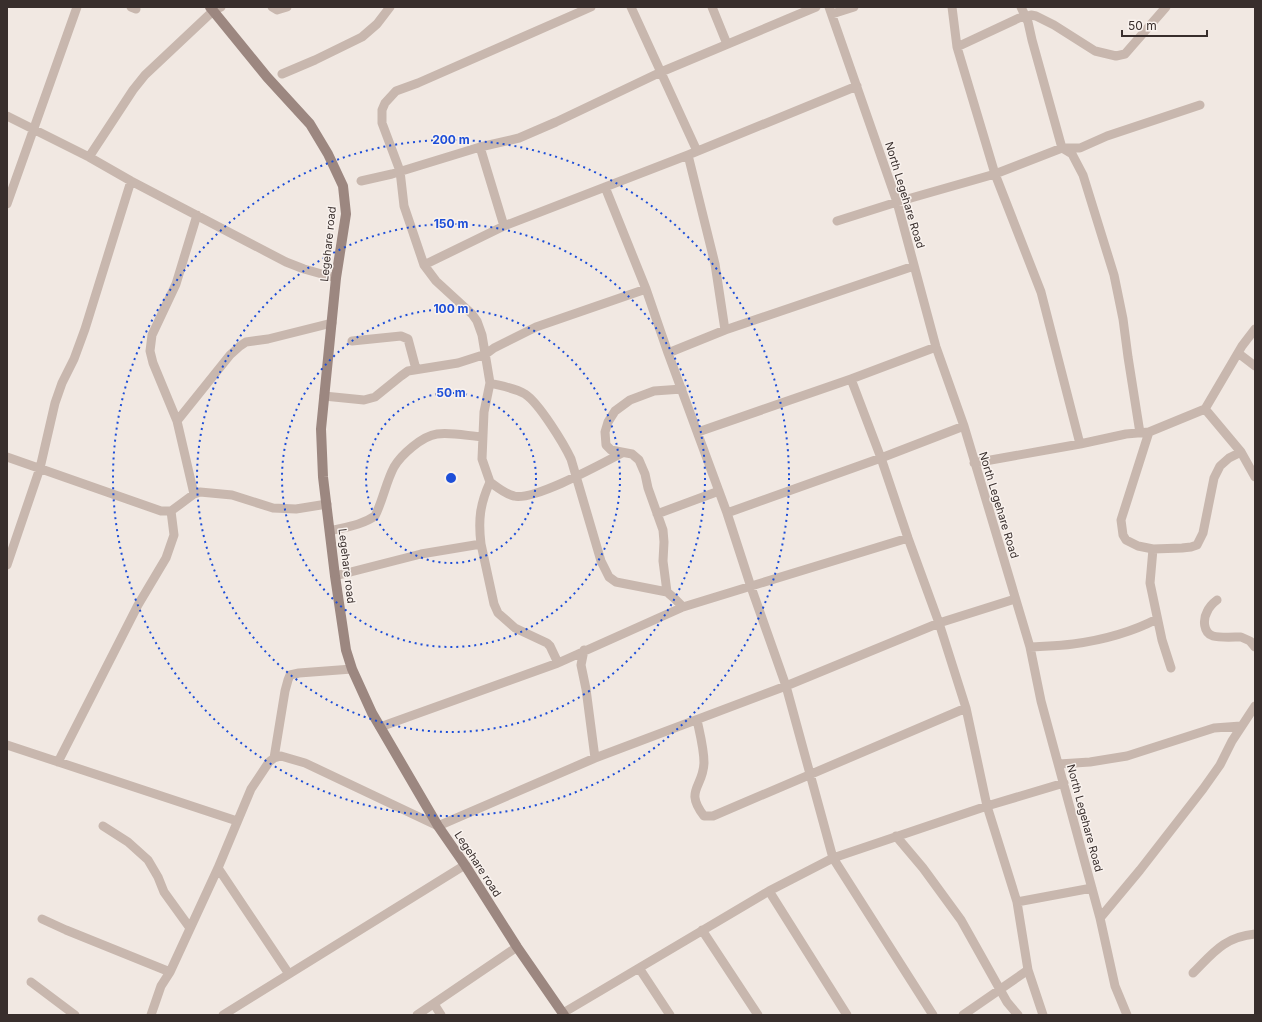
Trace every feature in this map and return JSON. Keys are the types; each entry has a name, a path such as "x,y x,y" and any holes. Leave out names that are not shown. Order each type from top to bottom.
{"main road":[{"name":"Legehare road","path":"215,8 270,80 310,124 328,154 343,186 346,214 336,278 321,429 323,477 335,576 346,650 352,669 372,713 438,826 563,1014"}],"street":[{"path":"7,204 77,7"},
{"path":"272,7 277,10 287,7"},
{"path":"282,74 362,37 377,24 390,7"},
{"path":"591,7 418,83 396,91 383,107 382,123 404,206 424,265 436,281 466,307 477,321 482,334 490,383 484,412 482,459 490,482 510,495 524,497 576,476 622,453"},
{"path":"631,7 697,151"},
{"path":"712,7 727,44"},
{"path":"361,181 396,173 519,138 661,72 816,7"},
{"path":"831,11 854,7"},
{"path":"952,7 958,47 995,174 1041,292 1080,444"},
{"path":"1021,7 1026,16 1062,148 1072,154 1083,174 1114,275 1123,320 1128,357 1144,432 1121,520 1123,535 1126,540 1138,546 1153,549 1182,548 1197,545 1203,533 1214,478 1220,466 1229,458 1241,452"},
{"path":"958,47 1026,16 1036,16 1054,25 1095,51 1116,56 1125,54 1166,7"},
{"path":"89,157 133,90 145,75 215,8"},
{"name":"North Legehare Road","path":"831,11 897,202 936,347 964,426 1030,647 1041,701 1100,918 1115,986 1125,1012 1128,1015"},
{"path":"424,265 504,226 688,155 857,86"},
{"path":"837,221 995,174 1062,148 1080,148 1107,136 1200,105"},
{"path":"7,116 89,157 196,216 286,262 336,278"},
{"path":"480,148 504,226"},
{"path":"688,155 715,264 725,330"},
{"path":"7,565 40,468 55,402 62,383 77,352 131,181"},
{"path":"605,187 646,288 668,353 727,513 786,686 833,858 933,1015"},
{"path":"194,494 177,422 153,363 150,351 152,335 176,284 196,216"},
{"path":"668,353 725,330 914,266"},
{"path":"324,396 364,400 375,397 408,371 458,363 486,354 494,348 536,327 646,288"},
{"path":"177,422 230,355 240,346 254,340 332,323"},
{"path":"974,463 1080,444 1126,434 1144,432 1205,409 1238,353 1255,329"},
{"path":"352,341 400,336 406,337 408,339 416,369"},
{"path":"698,432 851,379 936,347"},
{"path":"1238,353 1255,366"},
{"path":"851,379 881,458 939,624 966,708 987,806 1017,902 1028,970 1043,1015"},
{"path":"490,383 525,394 535,404 564,445 571,459 601,561 609,577 616,582 667,592 683,608"},
{"path":"667,592 663,561 663,530 648,488 645,474 639,460 632,454 610,450 606,445 606,432 608,422 615,411 630,400 654,391 682,389"},
{"path":"1205,409 1241,452 1255,477"},
{"path":"727,513 881,458 964,426"},
{"path":"330,531 360,524 375,516 394,467 418,442 436,434 483,437"},
{"path":"7,457 161,510 171,511 194,494 200,492 232,495 272,508 296,509 327,504"},
{"path":"490,482 482,498 479,515 479,529 480,544 494,604 498,613 515,628 548,643 558,662"},
{"path":"657,514 719,491"},
{"path":"58,762 138,605 166,558 174,535 171,511"},
{"path":"380,727 558,662 683,608 908,538"},
{"path":"335,576 421,554 480,544"},
{"path":"1153,549 1150,583 1157,619 1171,668"},
{"path":"151,1015 161,986 170,972 218,868 251,789 269,762 274,758 281,756 304,762 438,826 595,758 786,686 939,624 1015,599"},
{"path":"1217,600 1206,612 1204,623 1206,630 1213,636 1241,637 1250,641 1255,647"},
{"path":"1030,647 1072,644 1098,640 1136,630 1157,619"},
{"path":"584,650 581,665 586,689 595,758"},
{"path":"274,758 285,691 290,675 352,669"},
{"path":"1100,918 1203,789 1220,765 1232,741 1255,706"},
{"path":"697,720 704,753 704,766 702,776 696,786 694,798 698,809 704,816 713,816 966,708"},
{"path":"1058,764 1090,762 1127,756 1214,728 1241,726"},
{"path":"7,745 237,821"},
{"path":"563,1014 769,891 833,858 987,806 1064,783"},
{"path":"102,826 128,842 148,860 158,877 164,892 190,928"},
{"path":"896,836 923,868 961,920 1007,1002 1018,1015"},
{"path":"223,1015 465,865"},
{"path":"218,868 289,974"},
{"path":"1017,902 1092,888"},
{"path":"769,891 847,1015"},
{"path":"42,918 66,930 170,972"},
{"path":"702,930 758,1015"},
{"path":"1193,973 1220,946 1234,938 1255,934"},
{"path":"417,1015 518,947"},
{"path":"639,968 670,1015"},
{"path":"963,1015 1028,970"},
{"path":"31,982 75,1015"},
{"path":"434,1004 441,1015"}]}
